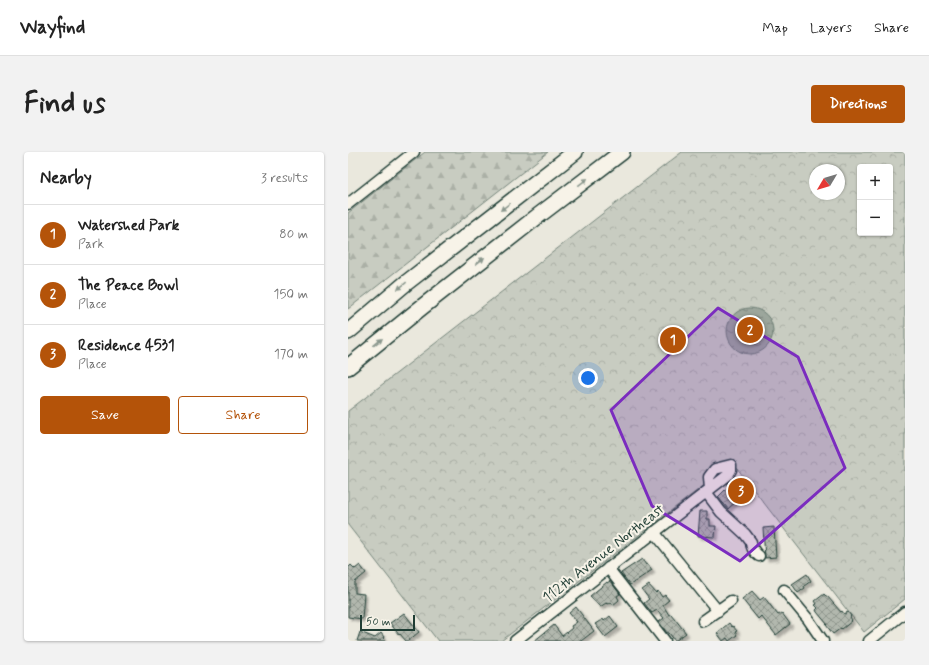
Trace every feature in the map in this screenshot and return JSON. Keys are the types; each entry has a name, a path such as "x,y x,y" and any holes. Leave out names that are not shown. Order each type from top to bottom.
{"highway":[{"path":"348,332 406,283 575,152"},
{"path":"348,367 532,221 622,152"}],"street":[{"path":"348,204 414,152"},
{"name":"112th Avenue Northeast","path":"515,641 708,490 721,512 745,534 751,542 752,549 759,556"},
{"path":"654,532 718,611"},
{"path":"608,568 665,641"},
{"path":"784,590 808,619 823,641"},
{"path":"703,621 730,601"},
{"path":"869,641 905,612"}],"highlighted area":[{"path":"718,308 798,357 845,468 740,561 652,506 611,410"}],"green space":[{"path":"425,152 548,152 348,309 348,213"},
{"path":"682,152 905,152 905,599 864,632 733,463 501,641 438,641 348,525 348,411"}],"water":[{"path":"755,308 767,314 772,322 772,340 767,348 759,353 745,354 733,348 728,340 727,326 733,314 741,309"}],"building":[{"path":"739,481 751,494 743,501 740,498 728,509 718,497 727,488 729,490"},
{"path":"700,511 707,511 707,519 710,519 710,526 716,526 715,537 698,536"},
{"path":"774,527 776,557 765,558 763,528"},
{"path":"642,559 652,570 630,585 621,573"},
{"path":"351,565 355,569 360,565 366,573 355,582 355,593 364,594 362,619 348,617 348,568"},
{"path":"807,574 811,581 798,593 792,584"},
{"path":"610,581 620,594 617,596 619,600 613,605 611,602 600,607 590,596"},
{"path":"649,585 656,593 658,591 662,597 665,595 669,600 663,605 669,615 671,614 686,633 675,641 659,622 664,618 657,610 652,613 644,603 649,599 642,590"},
{"path":"752,591 760,600 764,597 778,615 782,613 790,624 776,635 761,616 758,619 742,599"},
{"path":"824,594 841,612 842,611 844,614 848,612 852,620 842,629 841,628 833,634 816,610 818,608 815,605 817,604 815,601"},
{"path":"576,607 594,631 581,641 534,641 554,625 562,636 572,628 571,626 577,622 569,613"},
{"path":"404,613 419,632 408,641 406,641 400,634 399,635 390,623"},
{"path":"610,616 618,627 605,637 595,624 603,619 604,621"},
{"path":"729,623 737,631 735,632 737,635 729,641 727,638 723,641 717,633"},
{"path":"360,632 375,638 381,633 386,641 357,641"}],"place":[{"name":"The Peace Bowl","path":"750,330"},
{"name":"Watershed Park","path":"673,340"},
{"name":"Residence 4531","path":"741,491"}]}
